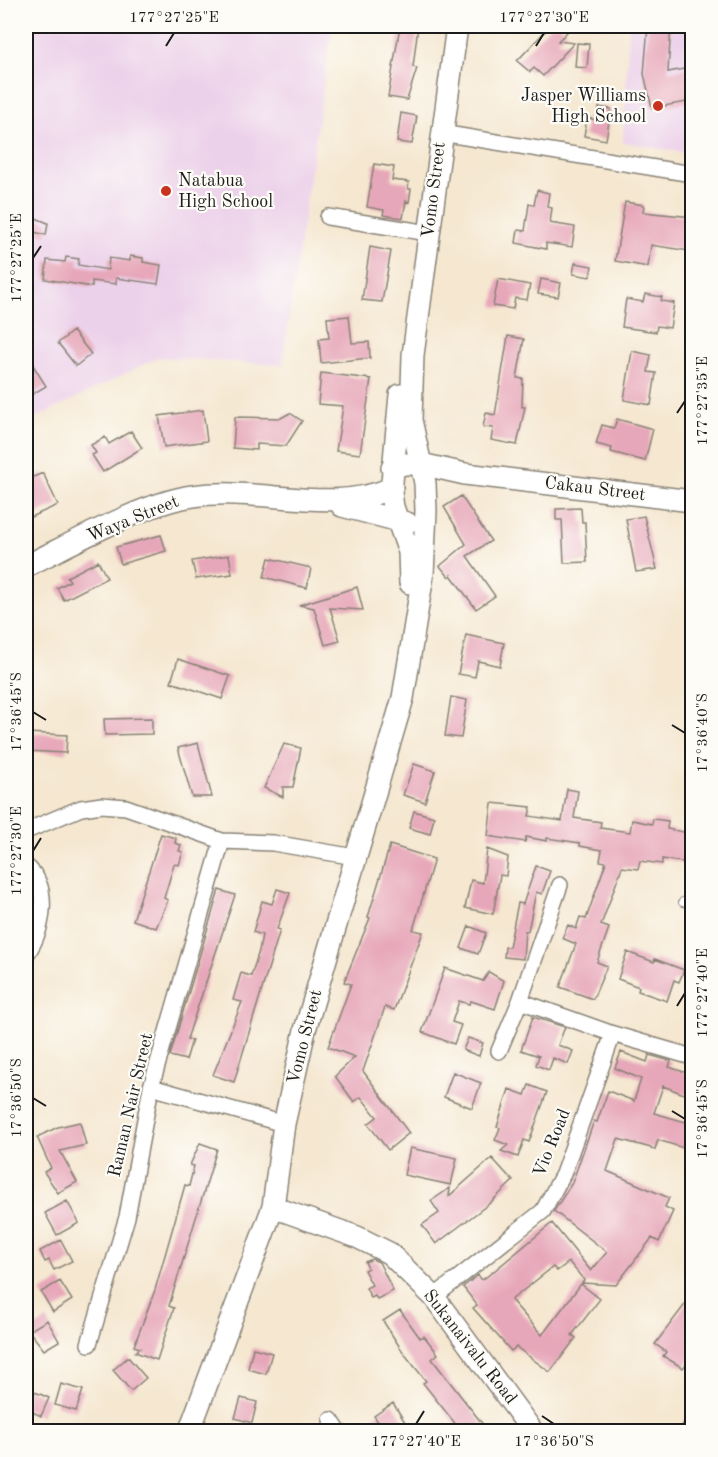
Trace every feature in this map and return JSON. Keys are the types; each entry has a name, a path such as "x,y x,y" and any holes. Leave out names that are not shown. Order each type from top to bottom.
{"main road":[{"name":"Vomo Street","path":"189,1431 273,1207 284,1124 305,1030 399,715 423,575 426,509 421,464 411,420 413,355 441,133 458,26"},
{"name":"Vomo Street","path":"411,638 409,554 393,507 392,478 398,406 413,355"},
{"name":"Waya Street","path":"26,565 146,510 192,496 239,494 318,500 364,498 392,478 404,464 421,464"},
{"name":"Cakau Street","path":"421,464 445,471 693,501"},
{"name":"Cakau Street","path":"426,509 449,482 498,478"},
{"name":"Waya Street","path":"318,500 399,523"},
{"path":"399,523 413,522 426,509"},
{"name":"Sukanaivalu Road","path":"273,1207 357,1237 389,1253 434,1297 533,1431"}],"street":[{"path":"441,133 693,174"},
{"path":"328,217 429,233"},
{"path":"26,831 81,808 102,805 126,807 157,815 222,841 273,843 355,857"},
{"name":"Raman Nair Street","path":"89,1344 127,1216 151,1087 222,841"},
{"path":"26,866 36,879 42,908 38,934 26,955"},
{"path":"499,1051 520,1001 560,885"},
{"path":"520,1001 613,1034 693,1057"},
{"name":"Vio Road","path":"434,1297 543,1211 563,1174 613,1034"},
{"path":"151,1087 284,1124"},
{"path":"688,1431 693,1425"}],"lane":[{"path":"683,902 693,904"}],"shaded area":[{"name":"Natabua High School","path":"26,26 332,26 282,365 159,357 26,423"},
{"name":"Jasper Williams High School","path":"629,26 692,26 692,154 623,142"}],"building":[{"path":"400,26 418,26 413,67 417,68 407,100 388,97"},
{"path":"550,26 560,26 567,32 558,41 574,43 543,76 534,68 530,72 517,61"},
{"path":"648,26 671,26 668,72 690,68 693,101 652,108 644,74"},
{"path":"577,43 589,44 587,68 575,67"},
{"path":"599,107 611,109 606,140 584,136 587,118 597,120"},
{"path":"401,113 417,116 412,144 397,142"},
{"path":"374,164 394,167 392,180 409,182 408,189 411,189 409,202 406,201 403,218 383,215 384,210 367,207"},
{"path":"537,190 549,193 547,207 552,208 550,223 575,227 572,247 546,243 546,249 516,243 518,230 525,231 529,204 534,205"},
{"path":"625,202 644,205 643,212 693,217 689,251 651,245 648,267 615,261"},
{"path":"26,214 48,223 46,235 26,230"},
{"path":"370,247 391,251 382,302 362,300"},
{"path":"130,256 143,258 143,262 161,265 158,284 116,278 116,284 92,281 92,287 45,279 47,260 65,262 66,257 79,259 78,265 108,270 109,258 130,261"},
{"path":"575,263 592,266 590,277 573,274"},
{"path":"498,279 530,285 527,300 515,298 513,309 493,306"},
{"path":"541,279 561,283 558,297 538,294"},
{"path":"645,294 662,297 661,301 674,303 670,328 657,326 656,332 622,327 626,299 643,302"},
{"path":"349,316 352,343 369,342 370,358 321,363 319,339 329,338 327,318"},
{"path":"73,331 91,354 76,366 58,343"},
{"path":"508,336 524,339 517,378 523,379 522,407 525,407 517,445 491,440 493,428 483,427 486,413 495,415"},
{"path":"632,351 651,355 648,372 656,373 651,405 624,400"},
{"path":"26,354 46,386 31,395 26,387"},
{"path":"321,373 371,379 360,454 336,451 343,406 318,404"},
{"path":"203,410 207,441 164,447 159,416"},
{"path":"290,413 302,421 286,446 257,444 257,450 233,448 235,417 281,418"},
{"path":"617,419 653,429 645,461 611,452 612,448 596,444 602,425 614,428"},
{"path":"131,431 142,448 103,472 92,455 96,453 91,445 105,437 109,444"},
{"path":"43,473 58,505 31,517 26,506 26,480"},
{"path":"461,496 491,541 467,556 495,596 476,609 451,575 449,577 440,566 466,544 444,507"},
{"path":"581,508 582,522 585,522 587,562 564,563 562,520 556,520 556,509"},
{"path":"644,516 657,569 636,572 626,519"},
{"path":"161,535 166,551 121,564 116,547"},
{"path":"229,555 232,574 196,579 192,561"},
{"path":"269,558 311,568 307,588 264,577"},
{"path":"98,561 107,578 64,600 57,588 70,581 67,577"},
{"path":"357,587 363,610 330,608 340,641 325,645 314,608 299,605"},
{"path":"466,635 504,643 500,666 478,661 475,677 458,674"},
{"path":"178,659 230,676 222,699 171,682"},
{"path":"451,697 467,700 461,738 445,736"},
{"path":"152,718 152,734 105,735 104,719"},
{"path":"26,733 67,735 66,753 26,751"},
{"path":"198,743 212,797 192,797 178,748"},
{"path":"284,744 301,748 293,787 283,787 283,797 264,788"},
{"path":"414,764 435,771 425,802 403,795"},
{"path":"567,789 578,791 574,818 601,822 600,828 630,832 632,820 652,824 653,819 668,821 667,829 689,833 686,850 693,851 693,864 662,859 662,864 640,861 638,869 622,867 601,925 609,928 597,962 607,966 593,999 560,987 576,944 562,938 568,925 576,929 580,917 586,919 606,862 600,861 602,850 580,846 580,843 547,838 547,841 526,837 525,842 488,836 492,803 531,807 529,816 562,821"},
{"path":"414,811 434,817 430,834 409,828"},
{"path":"161,834 176,838 175,843 181,845 179,851 183,852 179,865 174,864 164,898 168,900 156,928 133,920"},
{"path":"390,845 434,859 413,930 423,932 394,1010 385,1007 363,1071 409,1133 388,1150 368,1124 377,1117 361,1097 354,1102 335,1076 355,1057 328,1047 351,984 344,982 370,918 368,917"},
{"path":"487,849 508,857 506,876 500,875 493,914 465,908 471,880 483,883"},
{"path":"536,866 550,871 542,894 536,892 528,931 525,931 523,959 504,957 505,947 509,947 518,903 523,904"},
{"path":"277,889 290,893 277,929 280,930 234,1082 213,1075 242,1002 233,1000 241,973 251,976 259,951 262,935 253,932 262,901 272,904"},
{"path":"219,890 235,895 187,1039 192,1040 186,1060 170,1056"},
{"path":"469,926 486,933 478,954 461,948"},
{"path":"627,952 684,970 679,982 674,980 667,1001 638,991 639,987 618,979"},
{"path":"445,968 483,981 489,972 504,981 495,1009 471,1001 469,1004 459,1001 452,1022 461,1025 454,1044 422,1032"},
{"path":"533,1017 565,1027 558,1045 573,1051 568,1064 553,1058 549,1070 536,1065 539,1056 521,1050"},
{"path":"468,1038 483,1043 479,1056 463,1050"},
{"path":"621,1052 647,1062 649,1055 671,1061 669,1067 693,1075 689,1096 663,1086 654,1113 693,1124 693,1151 658,1140 655,1149 618,1139 607,1171 669,1198 665,1207 673,1211 659,1242 652,1238 616,1285 582,1283 584,1280 569,1262 557,1271 553,1267 511,1300 542,1335 581,1284 600,1299 572,1335 576,1338 550,1372 516,1347 511,1351 473,1308 477,1305 463,1287 478,1275 482,1280 552,1223 591,1271 607,1252 554,1211 572,1183 594,1121 597,1122 608,1091 634,1101 641,1079 615,1068"},
{"path":"453,1072 481,1083 472,1108 444,1097"},
{"path":"529,1085 547,1092 529,1142 524,1140 518,1157 501,1151 508,1145 495,1140 509,1089 525,1095"},
{"path":"80,1122 86,1145 60,1151 77,1182 58,1193 44,1172 51,1168 37,1137 58,1127"},
{"path":"200,1143 217,1149 169,1306 174,1308 157,1360 135,1352 140,1348 134,1346 155,1290 185,1185 189,1186 194,1166 190,1165"},
{"path":"410,1148 457,1158 451,1185 404,1175"},
{"path":"492,1158 513,1181 490,1203 436,1244 422,1225 439,1213 431,1201 450,1188 449,1196"},
{"path":"67,1201 79,1223 57,1235 45,1213"},
{"path":"61,1240 72,1261 54,1270 49,1260 45,1262 40,1251"},
{"path":"372,1259 379,1262 393,1291 377,1299 375,1296 371,1298 366,1288 372,1285 364,1270 368,1268 365,1262"},
{"path":"60,1281 72,1300 53,1312 41,1292"},
{"path":"693,1294 693,1356 683,1368 663,1356 666,1352 655,1344"},
{"path":"400,1310 420,1338 424,1336 438,1354 432,1359 488,1431 461,1431 423,1383 426,1381 403,1352 383,1321"},
{"path":"47,1320 59,1341 44,1350 29,1331"},
{"path":"253,1348 272,1353 266,1374 248,1369"},
{"path":"128,1357 146,1378 131,1391 113,1370"},
{"path":"61,1384 83,1390 76,1411 55,1405"},
{"path":"26,1388 49,1398 41,1416 26,1409"},
{"path":"241,1398 257,1402 252,1423 235,1418"},
{"path":"393,1403 405,1422 390,1431 384,1431 374,1416"}],"place":[{"name":"Jasper Williams High School","path":"658,106"},
{"name":"Natabua High School","path":"166,191"}]}
